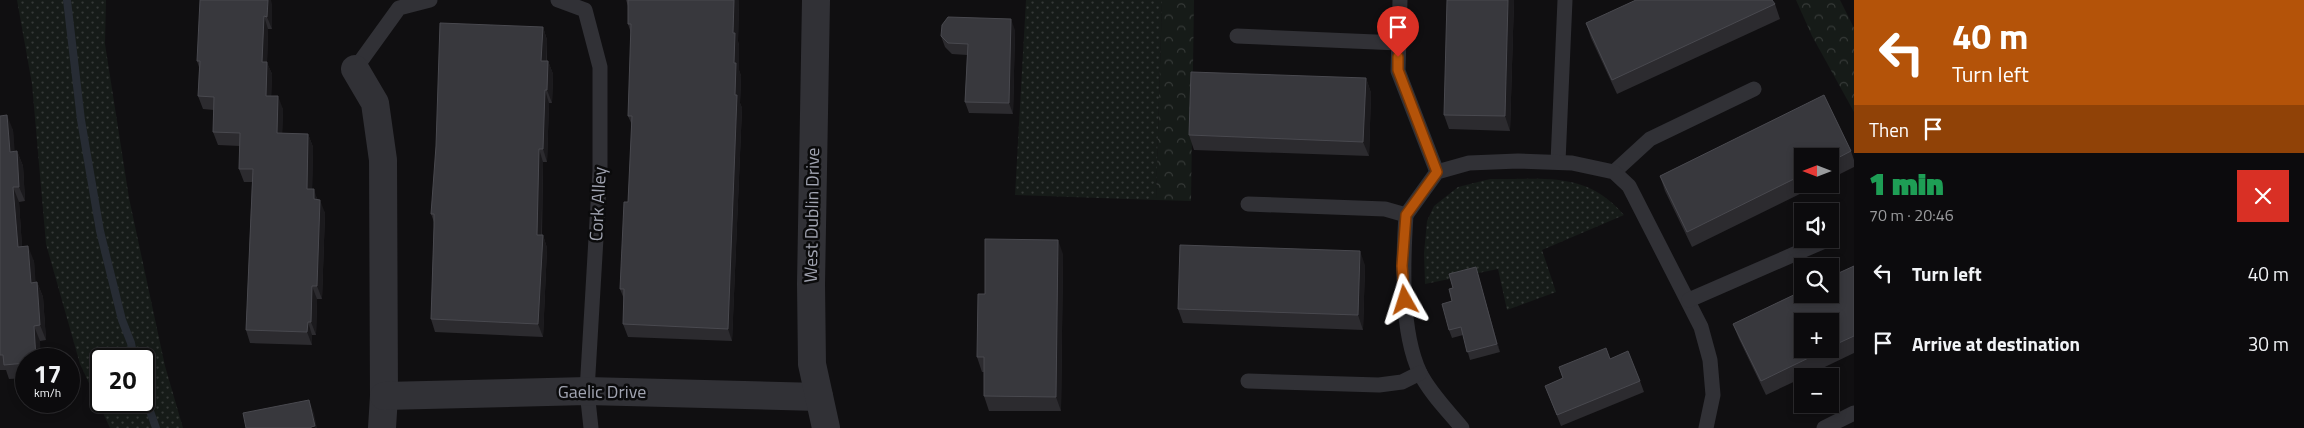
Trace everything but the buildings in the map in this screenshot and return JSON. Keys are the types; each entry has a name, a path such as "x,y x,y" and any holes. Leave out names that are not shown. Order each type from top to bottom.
{"street":[{"name":"West Dublin Drive","path":"816,0 810,284 812,364 826,428"},
{"path":"355,70 374,104 383,160 384,396 382,428"},
{"name":"Gaelic Drive","path":"384,396 587,391 819,397"}],"lane":[{"path":"355,70 398,8 430,0"},
{"name":"Cork Alley","path":"558,0 585,10 600,67 600,170 587,391 591,428"},
{"path":"1400,0 1398,70 1437,172"},
{"path":"1558,162 1565,0"},
{"path":"1237,36 1399,43"},
{"path":"1614,172 1650,139 1754,89"},
{"path":"1462,428 1439,401 1420,373 1409,333 1402,266 1406,215 1437,172 1470,163 1558,162 1614,172 1628,186 1689,300 1701,327 1710,360 1713,395 1706,428"},
{"path":"1248,204 1385,209 1406,215"},
{"path":"1689,300 1808,248"},
{"path":"1248,381 1380,385 1402,382 1420,373"},
{"path":"1824,428 1854,413"}],"green space":[{"path":"17,0 106,0 105,44 129,198 165,366 183,428 110,428 103,413 155,413 155,348 90,348 90,385 80,364 80,348 75,348 46,244 32,84"},
{"path":"1026,0 1162,0 1156,200 1015,195"},
{"path":"1162,0 1194,0 1191,201 1156,200"},
{"path":"1796,0 1840,0 1854,28 1854,112 1812,36"},
{"path":"1490,179 1546,179 1563,180 1579,184 1610,201 1624,215 1542,250 1556,292 1507,310 1498,269 1425,284 1424,253 1427,221 1434,206 1458,187"}],"waterway":[{"path":"67,0 81,120 100,231 122,320 132,348"},
{"path":"151,413 156,428"}],"route":[{"path":"1398,57 1398,70 1437,172 1406,215 1402,266 1405,300"}]}
